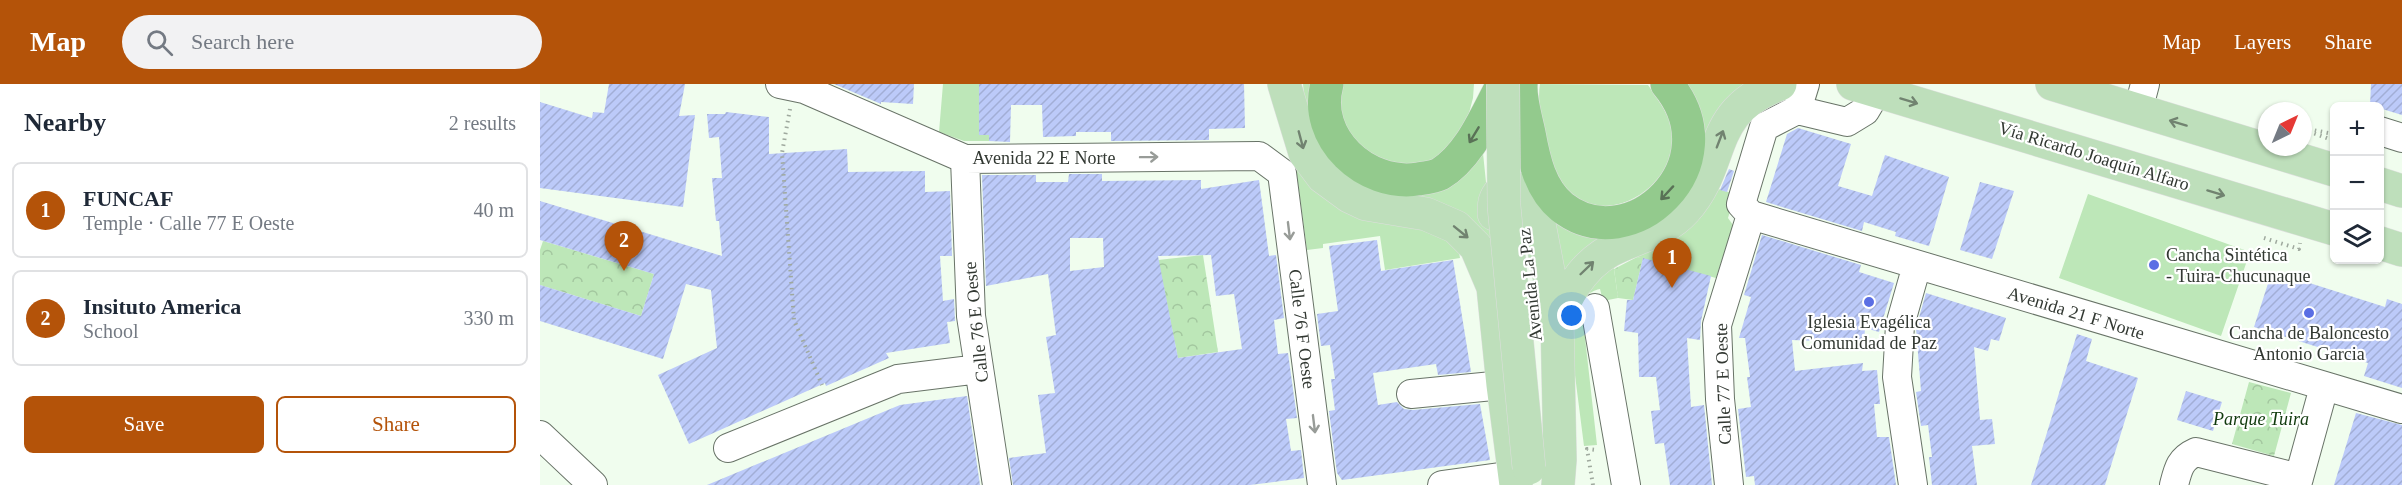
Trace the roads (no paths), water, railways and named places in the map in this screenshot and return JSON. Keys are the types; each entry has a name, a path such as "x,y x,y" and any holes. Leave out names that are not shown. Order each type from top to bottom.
{"highway":[{"path":"1512,85 1534,160 1554,197 1573,214 1595,221 1613,221 1635,216 1653,207 1676,184 1685,165 1689,146 1688,125 1680,102 1667,84"},
{"path":"1325,91 1325,121 1338,146 1370,171 1402,181 1437,176 1457,160 1512,85"}],"main road":[{"path":"1284,84 1305,153 1323,177 1349,196 1366,204 1426,214 1456,227 1476,247 1493,287"},
{"path":"2052,84 2142,97 2330,168"},
{"name":"Avenida La Paz","path":"1512,85 1504,207 1536,478"},
{"name":"Vía Ricardo Joaquín Alfaro","path":"1865,88 2330,228"},
{"path":"1557,317 1574,283 1593,261 1620,246 1660,230 1683,212 1700,189 1723,131 1736,110 1755,95 1794,93"},
{"path":"2384,186 2402,191"},
{"path":"1504,190 1525,191 1531,195 1536,208 1557,317 1560,460 1536,478 1503,385 1493,287 1495,201 1498,194 1504,190"},
{"path":"2384,245 2402,250"}],"street":[{"name":"Avenida 22 E Norte","path":"787,85 804,88 964,159 1259,156 1282,173"},
{"path":"1751,215 1741,204 1764,127 1794,93 1846,122 1865,111 1865,88"},
{"path":"2384,133 2402,138"},
{"name":"Calle 76 E Oeste","path":"964,159 971,316 997,485"},
{"name":"Calle 76 F Oeste","path":"1282,173 1322,485"},
{"name":"Avenida 21 F Norte","path":"1751,215 2402,409"},
{"name":"Calle 77 E Oeste","path":"1730,485 1720,399 1717,325 1751,215"},
{"path":"1913,485 1897,377 1900,325 1917,265"},
{"path":"1595,308 1626,485"},
{"path":"728,448 898,379 979,369"},
{"path":"1411,394 1503,385"},
{"path":"2174,485 2179,464 2186,456 2196,452 2298,481 2325,387"},
{"path":"540,435 593,485"},
{"path":"1442,485 1536,478"}],"place":[{"name":"Cancha Sintética - Tuira-Chucunaque","path":"2154,265"},
{"name":"Insituto America","path":"624,271"},
{"name":"FUNCAF","path":"1672,288"},
{"name":"Iglesia Evagélica Comunidad de Paz","path":"1869,302"},
{"name":"Cancha de Baloncesto Antonio Garcia","path":"2309,313"}],"park label":[{"name":"Parque Tuira","path":"2261,419"}]}
